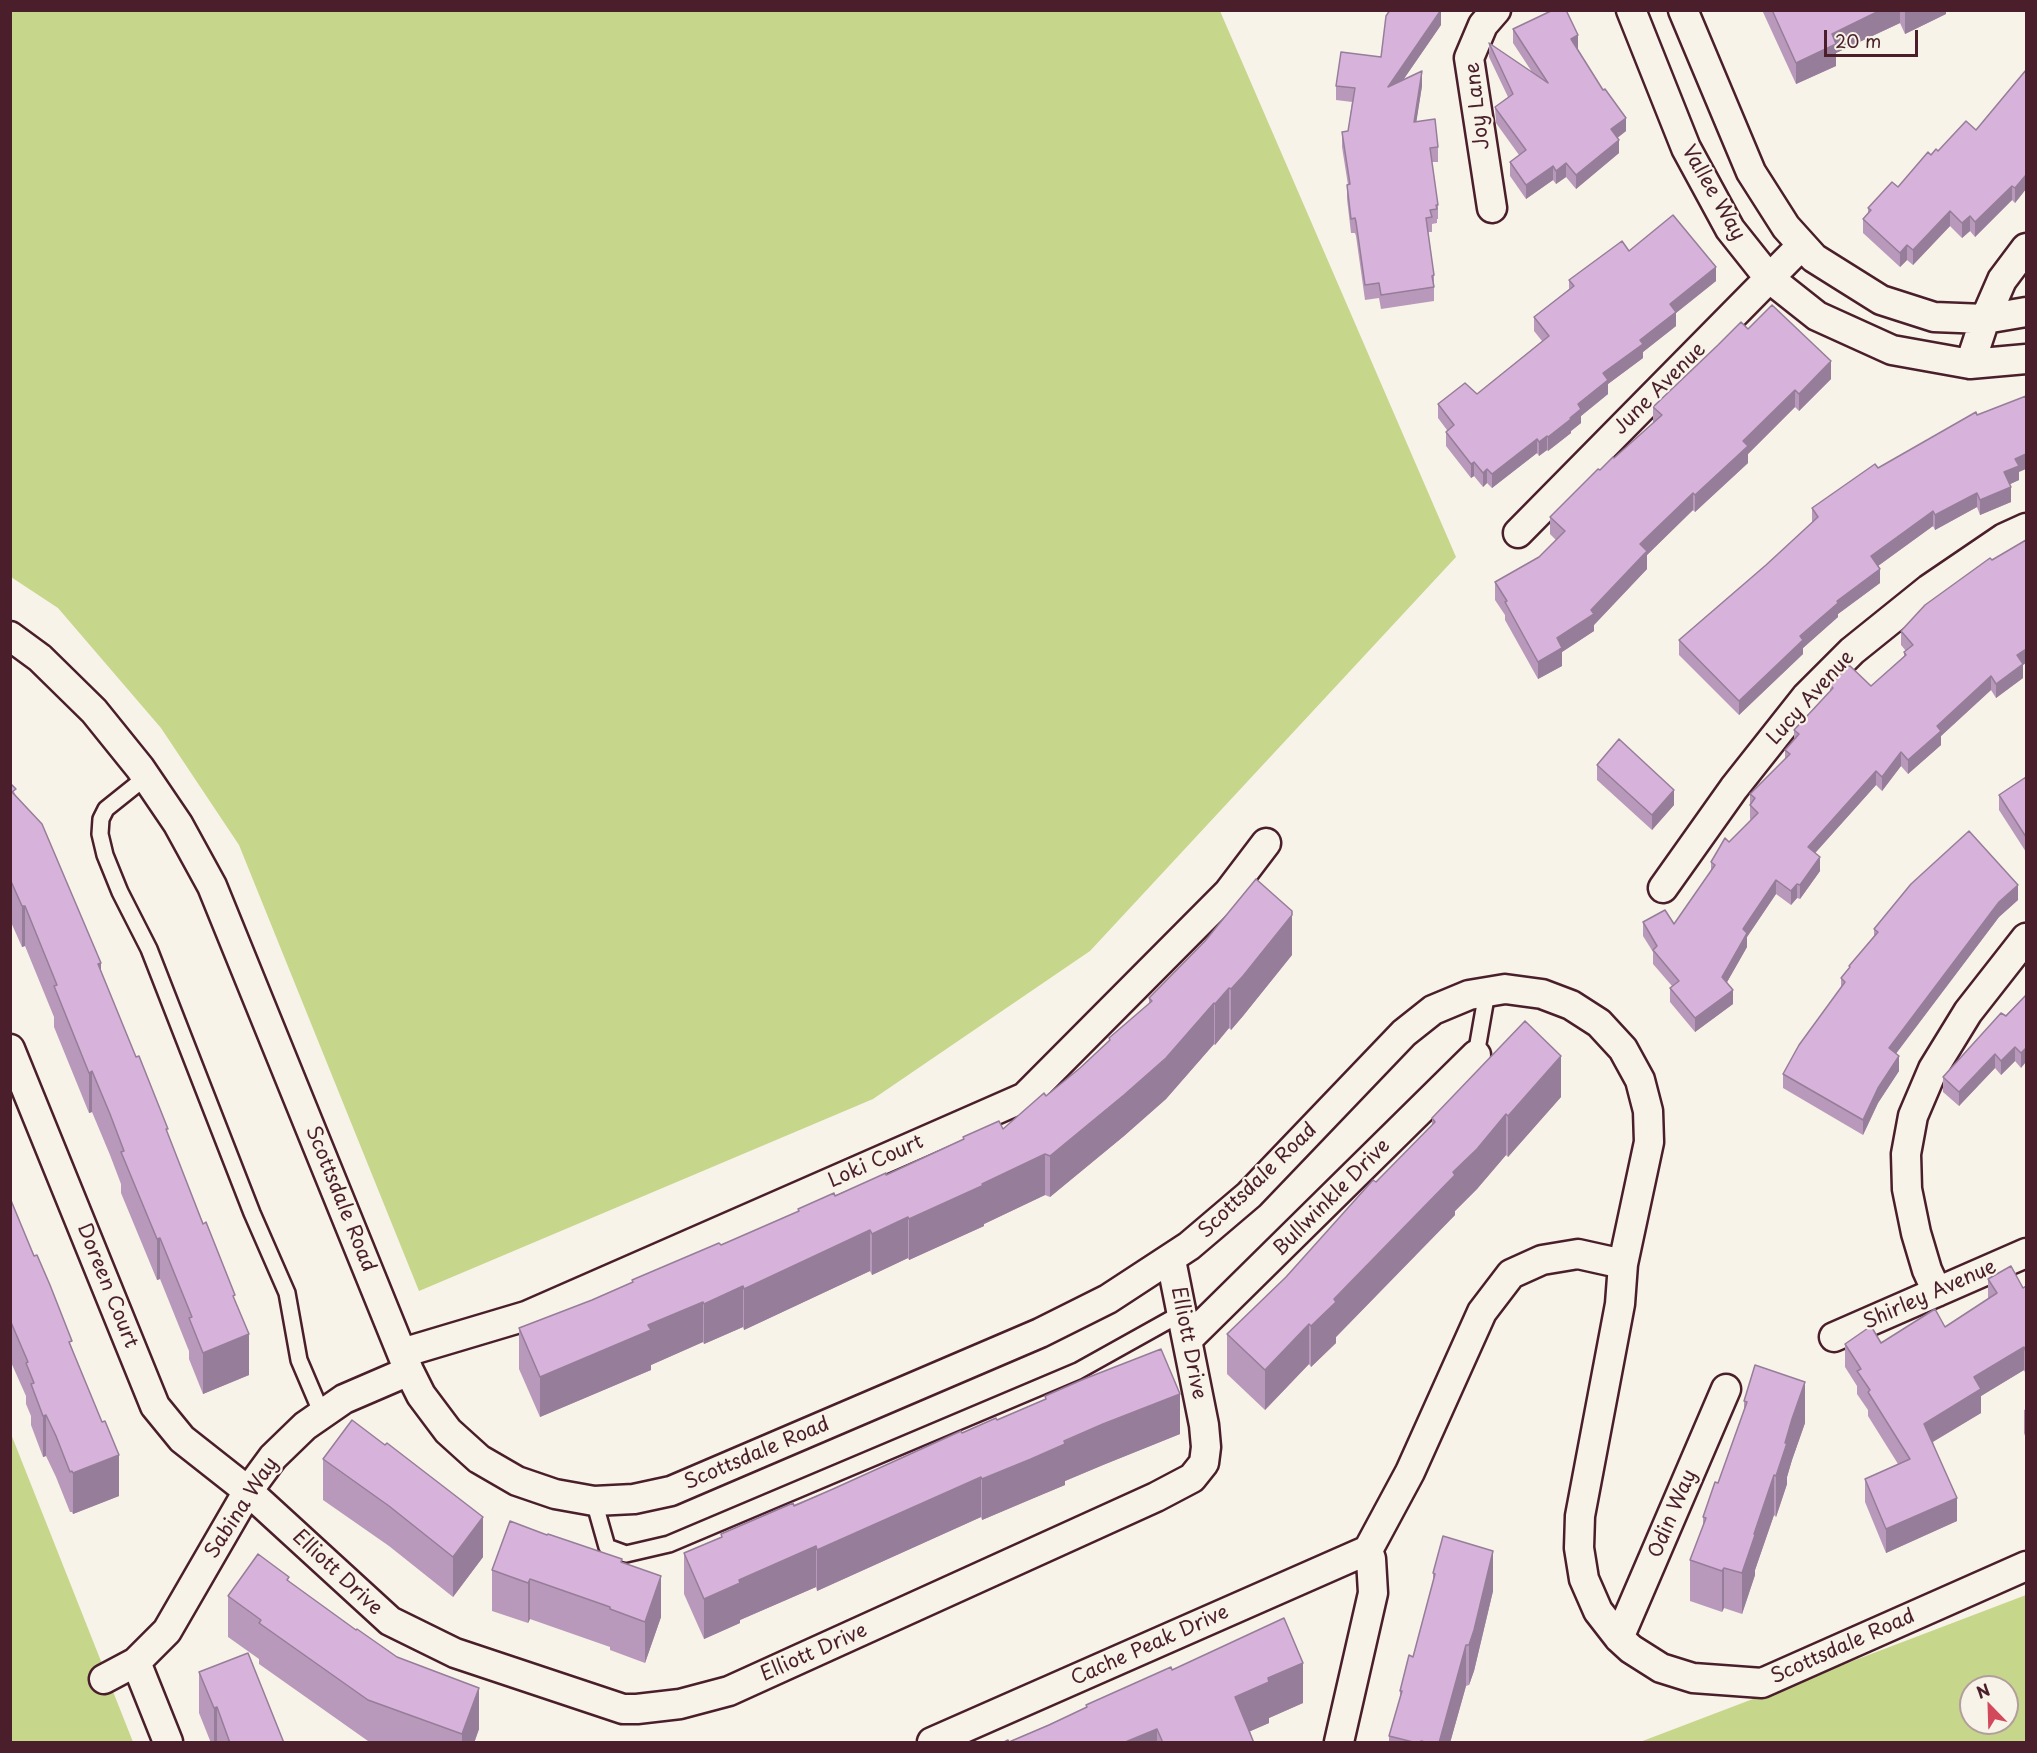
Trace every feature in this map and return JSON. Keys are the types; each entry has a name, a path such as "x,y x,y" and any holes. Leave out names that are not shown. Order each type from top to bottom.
{"street":[{"name":"Joy Lane","path":"1492,208 1469,58 1483,25 1496,10"},
{"name":"Vallee Way","path":"1631,10 1686,148 1730,229 1769,278 1817,316 1892,350 1970,364 2026,359"},
{"path":"1683,10 1751,172 1786,227 1814,258 1881,300 1934,317 1985,319 2026,312"},
{"name":"June Avenue","path":"1518,533 1802,245"},
{"path":"1970,364 1985,319 2002,280 2026,248"},
{"name":"Lucy Avenue","path":"1663,888 1734,788 1806,697 1852,651 1929,590 2004,538 2026,528"},
{"name":"Scottsdale Road","path":"10,636 40,658 94,711 146,777 178,824 212,886 421,1395 448,1431 479,1459 516,1481 555,1494 594,1501 634,1499 671,1491 1040,1333 1108,1299 1171,1260 1249,1195 1404,1033 1433,1010 1469,994 1505,989 1542,994 1571,1005 1599,1023 1623,1049 1640,1080 1648,1111 1649,1142 1623,1264 1620,1304 1580,1516 1579,1548 1584,1579 1598,1611 1619,1638 1631,1649 1661,1668 1694,1678 1762,1683 2026,1566"},
{"name":"Loki Court","path":"406,1362 526,1316 1024,1097 1228,893 1266,843"},
{"path":"1937,1292 1916,1233 1907,1189 1906,1154 1913,1116 1933,1070 1968,1011 2026,939"},
{"name":"Doreen Court","path":"10,1049 155,1406 182,1439 248,1491"},
{"name":"Bullwinkle Drive","path":"1184,1326 1476,1055"},
{"name":"Shirley Avenue","path":"1834,1336 2026,1253"},
{"path":"1339,1743 1373,1593 1371,1559 1368,1550 1410,1472 1482,1312 1510,1274 1542,1260 1578,1254 1623,1264"},
{"name":"Elliott Drive","path":"248,1491 390,1621 455,1653 623,1709 680,1704 729,1691 1156,1497 1192,1478 1204,1463 1206,1448 1204,1425 1171,1260"},
{"name":"Sabina Way","path":"104,1679 136,1662 167,1631 248,1491 273,1457 305,1426 344,1399 406,1362"},
{"name":"Odin Way","path":"1619,1638 1726,1389"},
{"name":"Cache Peak Drive","path":"932,1743 1368,1550"},
{"path":"136,1662 168,1743"}],"lane":[{"path":"146,777 106,809 101,819 100,834 105,855 120,892 149,949 252,1213 287,1293 299,1360 322,1414"},
{"path":"1476,1055 1487,992"},
{"path":"594,1501 607,1547 626,1554 669,1544 1184,1326"}],"green space":[{"path":"10,11 1220,11 1456,557 1090,951 873,1099 419,1291 239,845 161,728 58,608 11,577"},
{"path":"11,1434 133,1742 11,1742"},
{"path":"2026,1595 2026,1742 1640,1742"}],"building":[{"path":"1390,10 1441,10 1388,87 1422,71 1414,122 1435,119 1438,147 1430,148 1438,205 1436,205 1437,209 1430,210 1432,217 1426,218 1434,287 1381,295 1379,283 1365,285 1356,222 1355,218 1351,219 1347,185 1350,184 1342,132 1348,131 1355,88 1336,86 1341,52 1381,57 1386,16"},
{"path":"1553,10 1566,10 1578,35 1571,39 1603,90 1605,89 1626,118 1611,129 1619,140 1576,175 1566,163 1556,171 1553,166 1526,185 1510,162 1526,150 1495,107 1513,94 1489,43 1548,83 1513,29"},
{"path":"1772,10 1881,10 1832,34 1836,44 1796,63"},
{"path":"2026,70 2026,175 2015,188 2012,186 1975,222 1970,216 1962,223 1950,211 1913,250 1907,245 1900,253 1863,219 1871,210 1868,208 1892,182 1898,187 1928,152 1931,155 1936,149 1938,151 1966,121 1976,130"},
{"path":"1673,215 1716,267 1670,304 1676,312 1640,340 1643,344 1603,373 1608,380 1578,404 1581,409 1571,419 1548,437 1539,442 1537,439 1492,474 1487,469 1483,473 1474,462 1471,464 1446,432 1454,425 1438,404 1465,383 1477,394 1549,336 1534,317 1574,286 1569,280 1622,241 1629,251"},
{"path":"1772,305 1831,361 1799,394 1795,390 1743,441 1748,446 1695,495 1693,493 1640,544 1647,551 1591,610 1594,614 1557,638 1562,648 1538,662 1495,582 1539,557 1565,531 1550,517 1598,469 1600,470 1662,415 1653,407 1741,322 1748,329"},
{"path":"2026,396 2026,454 2015,459 2019,466 2004,472 2011,487 1980,500 1977,493 1935,515 1933,511 1871,556 1880,569 1837,601 1838,603 1800,636 1803,640 1739,701 1679,640 1818,517 1812,508 1875,464 1878,468 1976,412 1977,415"},
{"path":"2026,540 2026,649 2017,655 2023,664 1996,684 1991,676 1937,726 1941,731 1908,760 1901,752 1882,777 1876,771 1808,847 1820,857 1800,885 1797,884 1791,891 1776,880 1743,929 1747,933 1722,977 1733,990 1695,1018 1670,988 1679,981 1653,950 1657,946 1643,922 1665,910 1674,924 1715,865 1711,862 1725,838 1729,842 1758,813 1750,805 1755,798 1750,794 1790,754 1785,750 1799,734 1794,730 1833,688 1830,685 1849,665 1871,686 1906,655 1904,652 1913,645 1901,631 1925,605 1990,558 1992,560"},
{"path":"1619,739 1674,790 1652,815 1597,765"},
{"path":"2026,777 2026,837 1999,795"},
{"path":"10,783 16,789 12,792 42,824 101,963 98,964 136,1057 139,1056 203,1224 206,1222 249,1334 203,1353 189,1318 192,1317 160,1238 157,1239 121,1152 124,1151 110,1114 92,1071 89,1073 25,906 22,906 10,879"},
{"path":"1969,831 2018,885 1999,902 1889,1048 1899,1056 1878,1088 1863,1120 1783,1074 1799,1045 1845,982 1841,978 1849,966 1878,932 1874,929 1911,884"},
{"path":"1256,879 1292,911 1292,915 1243,976 1214,1003 1166,1058 1050,1156 1045,1154 909,1219 908,1217 872,1234 870,1230 744,1289 743,1286 704,1304 703,1302 648,1325 651,1330 540,1377 519,1328 592,1300 633,1282 632,1280 719,1243 721,1245 834,1193 835,1196 886,1173 886,1175 999,1121 1003,1129 1044,1093 1046,1096 1080,1068 1110,1040 1109,1038 1152,1001 1149,998 1205,941"},
{"path":"2026,995 2026,1048 2021,1053 2015,1047 2001,1061 1995,1054 1959,1092 1943,1077 2001,1013 2006,1016"},
{"path":"1525,1021 1561,1056 1508,1116 1506,1114 1477,1149 1453,1172 1455,1175 1334,1299 1336,1302 1311,1326 1309,1324 1265,1370 1227,1334 1286,1277 1373,1180 1376,1182 1435,1122 1432,1118"},
{"path":"10,1198 34,1256 37,1255 50,1285 72,1341 69,1342 102,1422 105,1421 119,1455 73,1473 70,1472 46,1415 43,1416 31,1384 34,1383 26,1363 28,1362 10,1320"},
{"path":"2011,1266 2023,1288 2026,1286 2026,1352 2024,1347 1974,1377 1981,1389 1924,1424 1957,1498 1886,1529 1865,1479 1910,1459 1868,1392 1870,1390 1857,1371 1861,1369 1845,1344 1871,1326 1881,1343 1935,1309 1945,1327 1997,1293 1988,1279"},
{"path":"1161,1349 1180,1394 1103,1424 1031,1459 982,1479 981,1477 817,1550 816,1546 739,1580 740,1583 704,1599 684,1553 722,1537 721,1534 793,1503 794,1506 961,1431 962,1433 996,1418 997,1420 1046,1399 1045,1396 1084,1379"},
{"path":"1755,1365 1805,1382 1785,1443 1787,1443 1776,1476 1774,1475 1742,1573 1724,1568 1722,1571 1690,1560 1706,1518 1703,1517 1715,1482 1718,1483 1747,1402 1744,1401"},
{"path":"352,1420 385,1445 387,1443 483,1517 453,1557 389,1506 323,1459"},
{"path":"510,1521 622,1559 621,1562 661,1576 645,1622 530,1579 528,1583 492,1570"},
{"path":"1443,1536 1493,1551 1474,1630 1469,1645 1466,1645 1439,1743 1421,1741 1417,1743 1389,1736 1402,1691 1400,1691 1409,1655 1413,1657"},
{"path":"258,1554 289,1577 287,1580 397,1657 479,1688 462,1734 368,1700 259,1623 261,1620 228,1596"},
{"path":"1284,1618 1303,1663 1268,1678 1269,1682 1235,1697 1254,1743 1163,1743 1157,1729 1123,1743 1002,1743 1049,1725 1087,1707 1086,1705 1171,1667 1172,1670"},
{"path":"248,1653 284,1743 230,1743 217,1707 214,1708 199,1672"}]}
